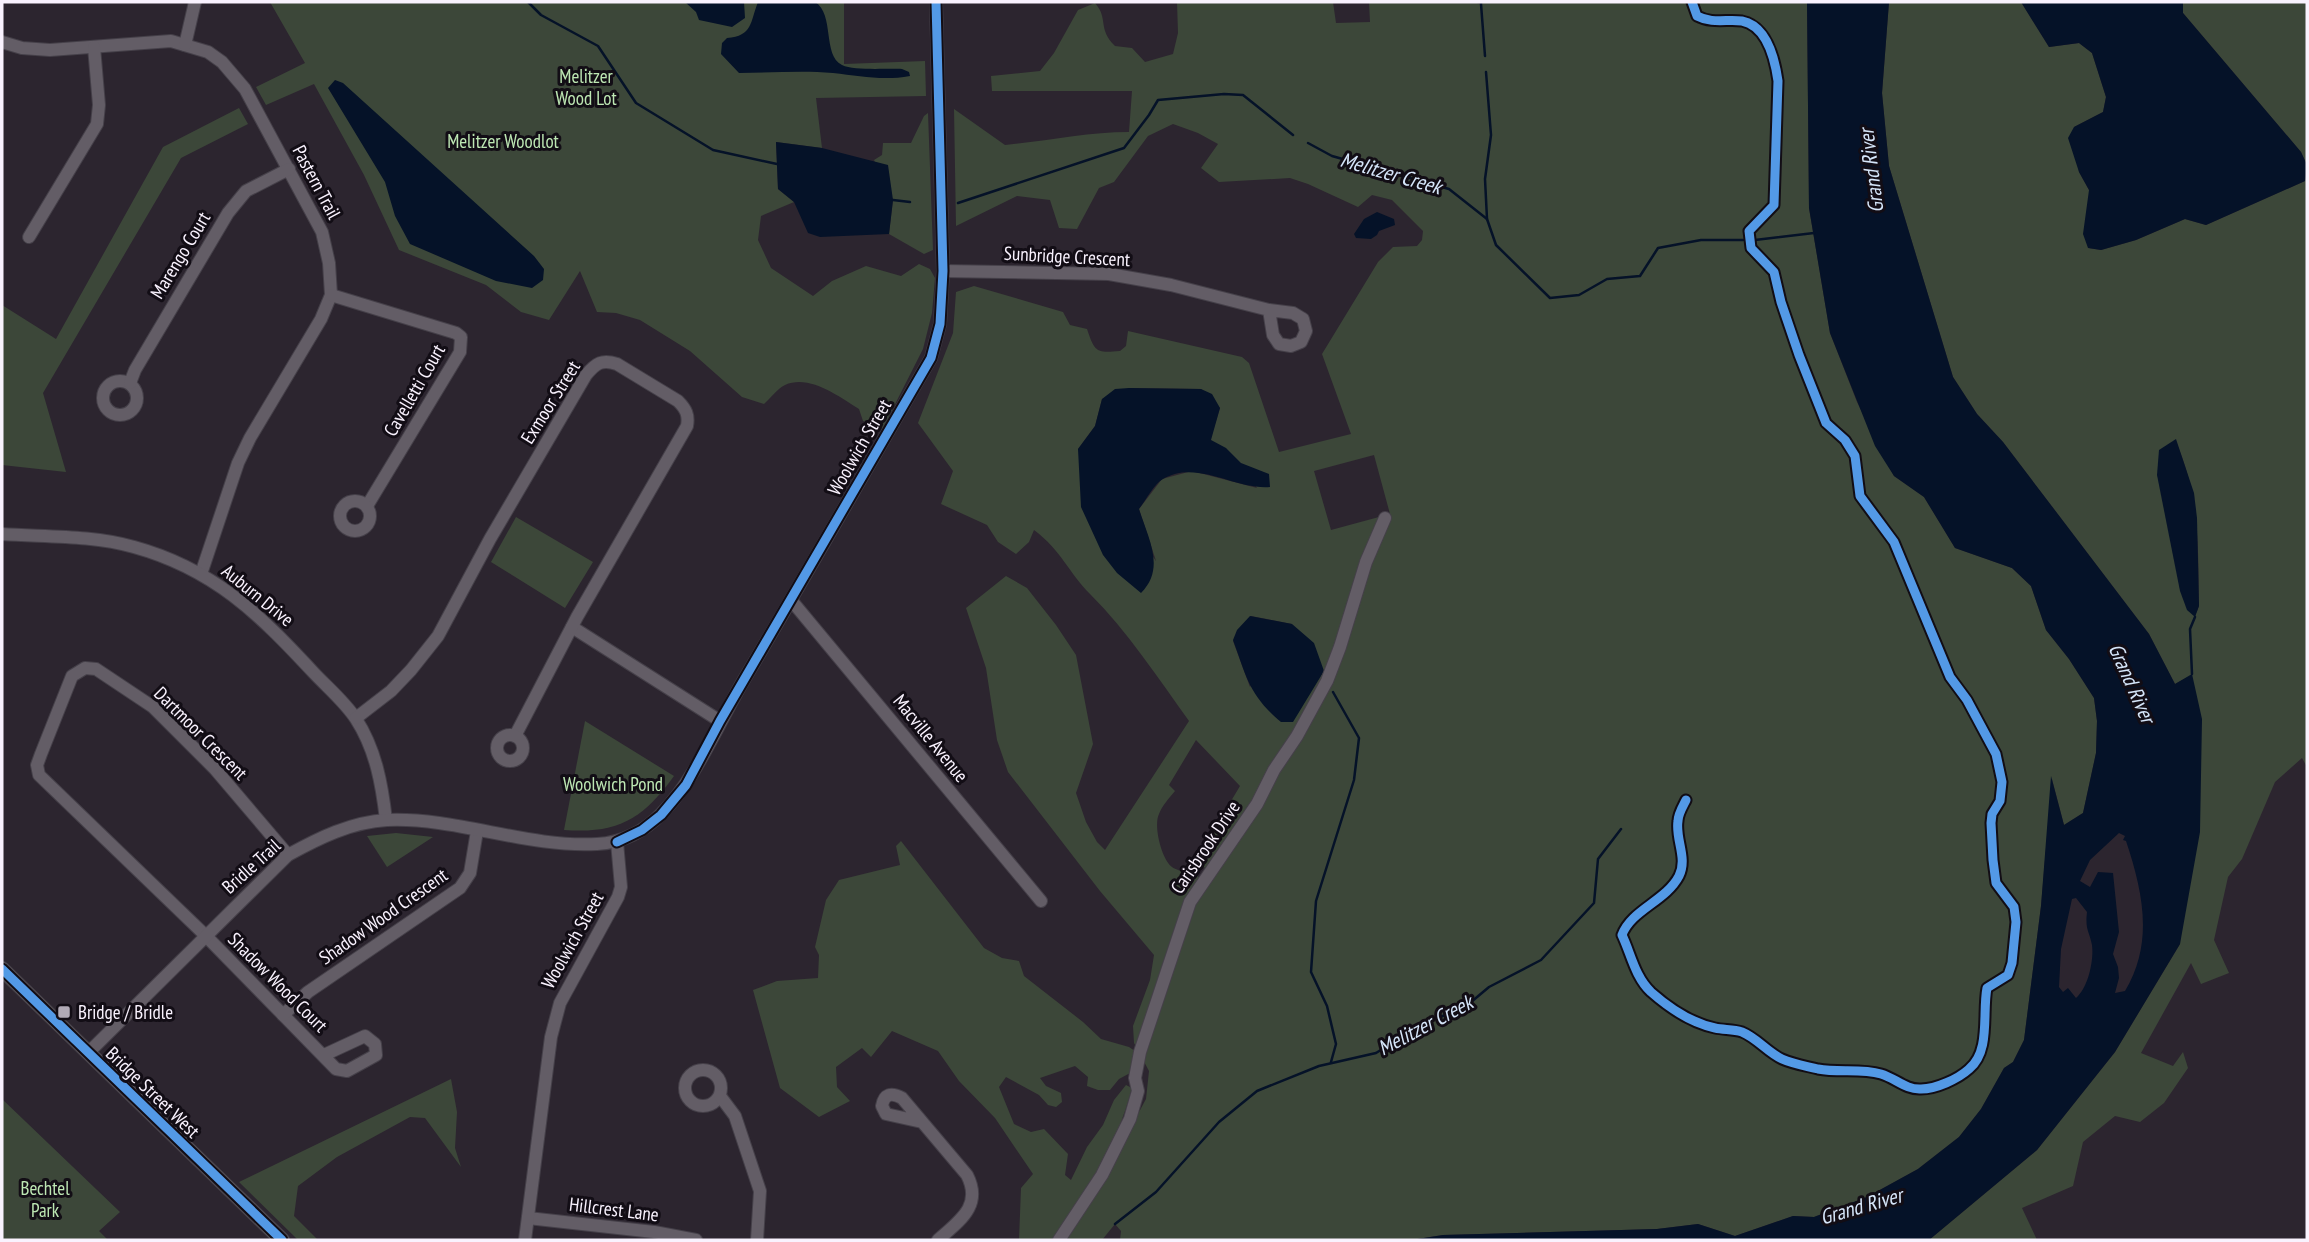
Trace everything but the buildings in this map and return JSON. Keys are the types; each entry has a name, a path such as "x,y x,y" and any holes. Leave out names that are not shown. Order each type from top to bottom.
{"main road":[{"name":"Bridge Street West","path":"2,969 282,1240"}],"street":[{"path":"185,45 195,2"},
{"name":"Woolwich Street","path":"525,1240 551,1037 568,985 618,897 621,887 617,842 642,830 661,815 686,785 720,721 931,358 940,324 943,271 936,2"},
{"name":"Pastern Trail","path":"2,42 35,50 158,41 208,52 235,75 322,232 329,263 331,295 321,319 238,463 201,574"},
{"path":"29,237 97,124 99,105 94,47"},
{"name":"Marengo Court","path":"130,383 135,370 228,213 246,191 289,169"},
{"name":"Sunbridge Crescent","path":"943,271 1109,274 1171,285 1269,310"},
{"name":"Cavelletti Court","path":"331,295 456,333 461,337 460,352 367,506"},
{"name":"Exmoor Street","path":"356,718 391,691 438,636 490,539 583,380 598,363 607,361 617,364 678,401 686,409 687,426 572,628"},
{"name":"Carisbrook Drive","path":"1059,1240 1102,1175 1130,1119 1138,1091 1136,1078 1140,1052 1189,902 1257,804 1327,681 1366,562 1385,519"},
{"name":"Auburn Drive","path":"2,534 102,541 131,546 201,574 232,594 267,623 356,718 377,768 386,820"},
{"name":"Macville Avenue","path":"791,600 1041,901"},
{"path":"515,736 572,628 720,721"},
{"name":"Dartmoor Crescent","path":"205,935 39,775 37,765 72,676 85,668 96,669 152,707 215,769 288,855"},
{"name":"Bridle Trail","path":"88,1053 288,855 318,839 341,830 386,820 420,821 559,844 617,842"},
{"name":"Shadow Wood Crescent","path":"284,1015 308,992 460,888 470,873 477,831"},
{"name":"Shadow Wood Court","path":"205,935 324,1055"},
{"path":"720,1096 735,1116 760,1191 757,1240"},
{"path":"922,1122 967,1175 972,1185 973,1194 965,1216 938,1240"},
{"name":"Hillcrest Lane","path":"528,1218 654,1232 696,1240"}],"green space":[{"name":"Melitzer Woodlot","path":"270,2 844,2 844,64 925,61 926,96 816,98 822,148 776,142 778,189 794,202 761,216 758,240 771,268 813,296 832,281 866,266 901,276 919,264 930,269 935,278 932,313 923,349 883,428 863,421 859,409 833,393 804,382 785,385 764,404 742,397 690,351 640,320 616,313 597,312 580,271 549,320 521,312 486,285 399,250 364,175 314,84 266,105 256,87 305,63"},
{"path":"1177,2 1333,2 1336,23 1370,22 1369,2 1807,2 1809,208 1830,333 1857,402 1894,476 1924,497 1955,548 2012,568 2031,586 2046,630 2094,698 2097,721 2096,753 2083,813 2064,825 2052,779 2041,906 2024,1040 2013,1062 2004,1068 1981,1109 1959,1137 1918,1169 1867,1197 1814,1217 1793,1216 1735,1236 1698,1224 1657,1229 1443,1235 1411,1240 1120,1240 1121,1231 1115,1224 1102,1240 1064,1240 1088,1206 1146,1099 1149,1071 1134,1043 1133,1026 1150,980 1154,955 1100,891 1008,772 997,740 986,668 966,608 1006,576 1027,588 1076,655 1093,744 1076,793 1086,822 1097,842 1105,850 1189,721 1130,640 1058,554 1034,530 1029,542 1016,554 998,542 987,525 941,504 953,471 918,423 953,333 956,292 974,286 1063,312 1070,325 1087,329 1095,347 1106,352 1120,351 1126,346 1128,331 1242,357 1249,363 1279,452 1351,434 1322,354 1378,262 1393,247 1417,246 1422,240 1423,231 1392,200 1372,195 1358,207 1290,178 1219,182 1201,168 1218,144 1173,124 1148,136 1114,182 1099,188 1077,229 1059,228 1050,200 1017,196 956,226 954,109 1005,145 1129,132 1132,91 992,91 991,76 1040,71 1054,53 1078,10 1095,3 1106,34 1115,46 1132,48 1145,62 1173,54 1178,33","holes":["1129,388 1201,389 1220,408 1210,440 1237,461 1257,488 1192,471 1162,479 1139,509 1156,561 1078,449 1095,426 1102,399","1374,455 1390,514 1331,530 1314,471","1251,616 1292,624 1250,687 1233,641","1196,740 1240,786 1197,858 1197,866 1216,870 1209,879 1172,867 1162,850 1157,819 1175,791 1169,785"]},
{"path":"1889,2 2021,2 2049,47 2079,43 2092,53 2106,97 2103,112 2074,127 2079,172 2089,190 2089,248 2101,250 2136,240 2185,219 2206,225 2305,181 2307,173 2307,767 2302,758 2275,782 2242,859 2228,877 2214,940 2229,973 2201,984 2191,963 2141,1053 2173,1066 2183,1052 2188,1068 2164,1103 2140,1122 2115,1116 2083,1142 2073,1186 2022,1208 2037,1240 1929,1240 2037,1150 2115,1052 2180,944 2192,675 2175,684 2149,634 2003,442 1977,414 1953,377 1889,166 1882,93","holes":["2175,440 2183,460 2196,521 2199,606 2195,616"]},
{"path":"2183,2 2307,2 2307,165 2301,152 2183,13"},
{"path":"239,108 248,124 181,158 43,393 66,472 2,465 2,305 56,339 163,147"},
{"path":"928,113 933,250 924,254 889,234 893,200 874,160 882,155 883,143 911,143"},
{"path":"516,517 593,562 565,608 491,562"},
{"name":"Woolwich Pond","path":"585,721 674,776 651,803 628,821 600,829 564,830"},
{"path":"396,833 433,837 387,867 367,836"},
{"path":"901,841 984,948 1002,958 1019,961 1024,976 1101,1039 1135,1051 1132,1072 1119,1079 1110,1090 1087,1086 1088,1077 1075,1066 1040,1078 1046,1086 1061,1093 1062,1102 1056,1107 1048,1105 1039,1095 1006,1077 999,1087 1014,1124 1031,1132 1044,1129 1068,1154 1065,1175 1071,1180 1087,1147 1103,1125 1114,1100 1126,1085 1132,1088 1109,1149 1055,1240 1019,1240 1021,1188 1033,1174 995,1118 959,1081 938,1051 892,1031 871,1057 862,1048 836,1067 837,1087 850,1101 819,1117 780,1088 753,990 777,981 818,978 819,955 815,947 826,900 839,880 900,865 896,846"},
{"path":"451,1079 457,1112 455,1148 461,1167 425,1118 410,1117 337,1157 298,1186 294,1216 318,1240 298,1240 239,1182"},
{"name":"Bechtel Park","path":"2,1099 120,1212 99,1231 108,1240 2,1240"}],"water":[{"path":"685,2 744,2 745,18 732,27 699,20 696,12"},
{"path":"758,2 815,2 825,15 832,53 842,65 862,69 902,69 909,72 910,76 881,78 821,72 739,73 721,54 722,43 727,38 746,31 752,22"},
{"name":"Grand River","path":"1807,2 1889,2 1882,93 1889,166 1953,377 1977,414 2003,442 2149,634 2175,684 2192,674 2202,719 2200,832 2180,944 2115,1052 2037,1150 1929,1240 1411,1240 1443,1235 1657,1229 1698,1224 1735,1236 1793,1216 1814,1217 1867,1197 1918,1169 1959,1137 1981,1109 2004,1068 2013,1062 2024,1040 2041,906 2051,776 2064,825 2083,813 2096,753 2097,721 2094,698 2046,630 2031,586 2012,568 1955,548 1924,497 1894,476 1875,446 1830,333 1809,208","holes":["2119,833 2125,836 2123,840 2126,841 2137,879 2143,936 2134,973 2125,991 2115,993 2119,978 2113,954 2119,932 2113,873 2098,872 2090,887 2080,881 2090,860","2076,898 2087,912 2092,945 2087,981 2076,998 2068,988 2063,992 2059,987 2061,949 2072,899"]},
{"path":"2021,2 2183,2 2183,13 2301,152 2307,165 2305,181 2206,225 2185,219 2136,240 2101,250 2088,248 2083,234 2089,190 2079,172 2068,138 2074,127 2103,112 2106,97 2092,53 2079,43 2049,47"},
{"path":"335,80 343,83 534,256 544,269 543,280 532,288 496,281 410,244 395,216 385,182 328,88"},
{"path":"776,142 822,148 888,165 893,200 889,234 820,237 808,233 794,202 778,189"},
{"path":"1377,212 1394,219 1395,225 1379,231 1371,239 1356,238 1354,234 1364,219"},
{"path":"1115,389 1201,389 1212,394 1220,408 1211,440 1226,448 1241,463 1269,474 1270,487 1257,487 1189,472 1160,481 1139,509 1154,563 1148,583 1141,593 1117,573 1103,555 1081,507 1078,449 1095,426 1102,399"},
{"path":"2176,439 2194,493 2197,518 2199,606 2195,617 2187,610 2180,591 2157,475 2159,450"},
{"path":"1250,616 1292,624 1314,643 1324,671 1293,722 1281,722 1270,712 1255,694 1246,676 1233,640 1237,630"}],"waterway":[{"name":"Melitzer Creek","path":"528,2 541,15 598,46 636,103 713,150 777,164"},
{"path":"1481,4 1485,56"},
{"name":"Melitzer Creek","path":"1486,72 1491,135 1485,179 1487,219 1496,245 1550,298 1579,295 1607,279 1640,276 1658,248 1701,240 1743,240"},
{"name":"Melitzer Creek","path":"958,203 1124,148 1158,100 1224,94 1243,95 1293,135"},
{"name":"Melitzer Creek","path":"1308,143 1332,156 1449,189 1487,219"},
{"path":"893,200 910,202"},
{"name":"Melitzer Creek","path":"1755,240 1814,233"},
{"path":"2192,674 2190,629 2195,617"},
{"path":"1331,1062 1336,1044 1327,1006 1311,972 1316,901 1354,780 1359,738 1333,692"},
{"name":"Melitzer Creek","path":"1115,1224 1156,1192 1219,1122 1257,1091 1319,1066 1376,1053 1424,1023 1464,1008 1489,987 1541,960 1594,903 1598,859 1621,829"}],"cycle path":[{"path":"617,842 642,830 661,815 686,785 720,721 931,358 940,324 943,271 936,2"},
{"path":"1686,800 1678,818 1682,855 1679,876 1666,892 1626,926 1622,935 1637,972 1651,992 1689,1018 1706,1026 1742,1032 1777,1056 1800,1065 1826,1070 1873,1072 1910,1088 1921,1089 1946,1083 1969,1069 1976,1061 1983,1042 1987,988 2008,975 2012,963 2016,922 2014,907 1996,883 1993,860 1992,814 2000,801 2002,782 1996,754 1967,700 1950,677 1894,542 1860,496 1855,456 1845,440 1826,423 1799,355 1774,272 1751,248 1749,231 1774,205 1778,81 1768,45 1751,24 1742,21 1708,20 1697,16 1692,2"},
{"path":"2,969 282,1240"}],"place":[{"name":"Bridge / Bridle","path":"64,1012"}],"park label":[{"name":"Melitzer Wood Lot","path":"586,87"}]}
